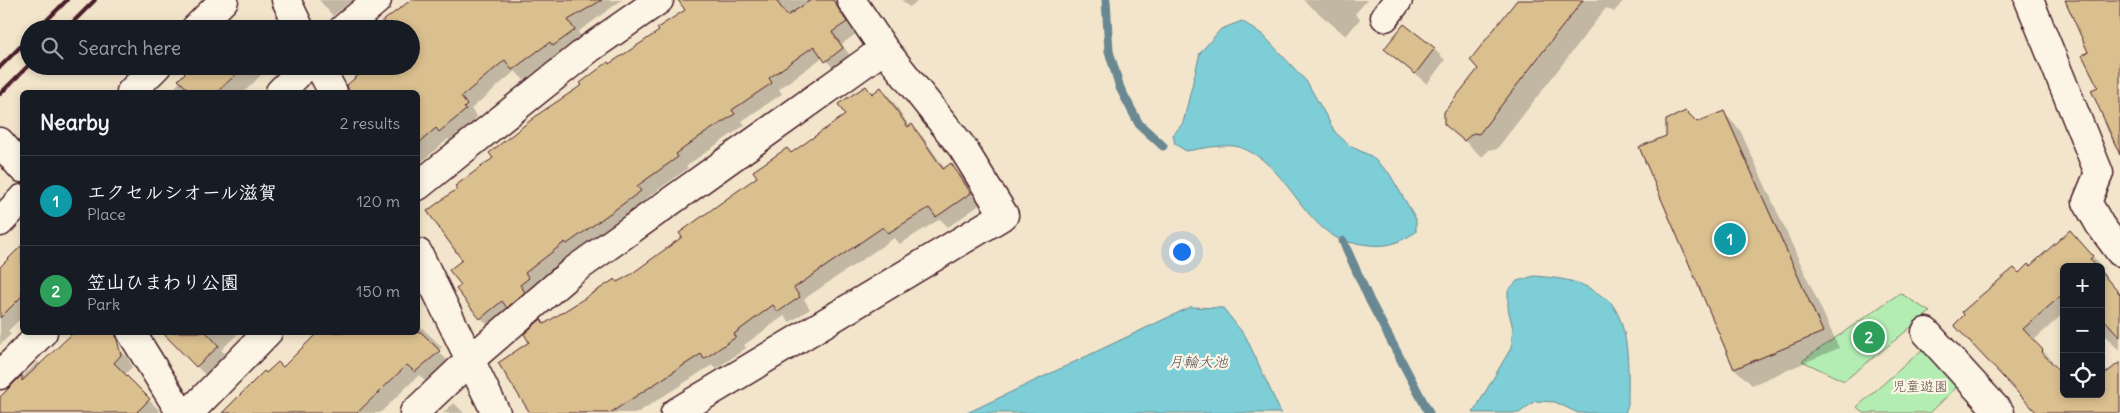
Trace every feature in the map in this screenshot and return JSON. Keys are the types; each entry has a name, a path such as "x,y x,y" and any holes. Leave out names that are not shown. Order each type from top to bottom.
{"street":[{"path":"204,20 224,0"},
{"path":"286,0 296,20"},
{"path":"354,20 377,0"},
{"path":"420,184 590,48 659,0"},
{"path":"675,413 1004,214 962,147 884,49 851,0"},
{"path":"2029,0 2099,173 2087,202 2100,226 2120,252"},
{"path":"414,413 471,360 573,271 884,49"},
{"path":"132,90 148,75"},
{"path":"282,90 297,75"},
{"path":"324,75 332,90"},
{"path":"0,142 20,166"},
{"path":"0,222 20,201"},
{"path":"420,257 496,413"},
{"path":"1926,332 2000,413"},
{"path":"0,375 40,335"},
{"path":"133,335 181,413"},
{"path":"189,413 265,335"}],"green space":[{"path":"1900,293 1930,312 1844,381 1802,361"},
{"name":"児童遊園","path":"1924,348 1961,383 1930,413 1863,413 1857,407"}],"water":[{"path":"1242,21 1263,35 1307,82 1335,132 1350,146 1371,156 1389,173 1416,219 1416,232 1403,240 1385,245 1343,241 1315,221 1269,165 1255,155 1234,146 1186,151 1175,144 1173,135 1183,123 1200,53 1221,29"},
{"path":"1534,276 1576,283 1591,289 1612,304 1623,327 1627,353 1628,405 1625,413 1578,413 1555,402 1535,401 1519,413 1473,413 1511,348 1513,329 1508,308 1508,291 1517,281"},
{"name":"月輪大池","path":"1190,307 1223,308 1246,337 1281,413 967,413"}],"building":[{"path":"411,0 602,0 568,20 575,30 553,46 550,42 512,70 505,60 461,97 467,105 464,108 466,110 439,132 436,128 420,142 420,90 348,90 347,85 359,75 420,75 420,20 384,20"},
{"path":"678,0 776,0 787,16 811,0 833,0 847,22 832,32 843,48 825,62 814,46 769,78 772,83 732,110 735,114 699,137 676,154 678,157 637,186 641,191 567,244 565,242 525,273 529,278 520,285 525,292 507,308 502,301 480,319 456,289 461,285 449,270 462,260 427,211 458,188 455,186 493,158 489,153 540,113 582,85 580,83 608,62 609,64 659,31 657,28 685,10"},
{"path":"1517,0 1583,0 1479,134 1473,133 1464,141 1444,124 1444,112 1478,69 1470,60"},
{"path":"2065,0 2120,0 2120,155 2091,90 2098,87 2082,55 2088,52"},
{"path":"1404,24 1435,48 1415,74 1384,49"},
{"path":"183,75 235,75 219,90 189,90 178,80"},
{"path":"866,86 872,94 881,87 908,127 912,124 943,169 951,163 971,193 936,217 929,208 888,233 883,227 794,288 800,297 778,312 773,305 734,334 736,337 704,359 701,354 610,413 530,413 498,363 529,342 524,334 541,319 544,324 615,279 617,282 630,275 682,237 679,233 757,177 753,171 787,148 791,153 845,115 838,104"},
{"path":"1686,111 1697,122 1724,111 1823,332 1734,369 1639,147 1666,136 1666,120"},
{"path":"2070,230 2093,256 2090,259 2094,263 2060,263 2060,297 2023,329 2043,350 2041,352 2060,371 2060,398 2105,398 2105,374 2120,362 2120,413 2037,413 1954,325 1964,315 1962,312 2014,268 2019,273 2028,264 2030,266"},
{"path":"20,247 20,298 0,318 0,267"},
{"path":"2105,277 2120,294 2120,337 2105,320"},
{"path":"421,332 440,351 415,372 407,365 357,413 222,413 264,371 266,373 278,362 283,367 315,335 420,335"},
{"path":"71,335 116,335 121,355 114,363 150,399 136,413 0,413 0,397 22,375 22,381"},
{"path":"165,335 209,335 219,346 196,367"}],"waterway":[{"path":"1106,0 1109,51 1120,88 1139,124 1163,146"},
{"path":"1343,241 1370,301 1429,413"}],"railway":[{"path":"47,20 67,0"},
{"path":"75,20 95,0"},
{"path":"0,67 20,47"},
{"path":"0,94 20,74"}],"place":[{"name":"エクセルシオール滋賀","path":"1730,239"},
{"name":"笠山ひまわり公園","path":"1869,337"}]}
